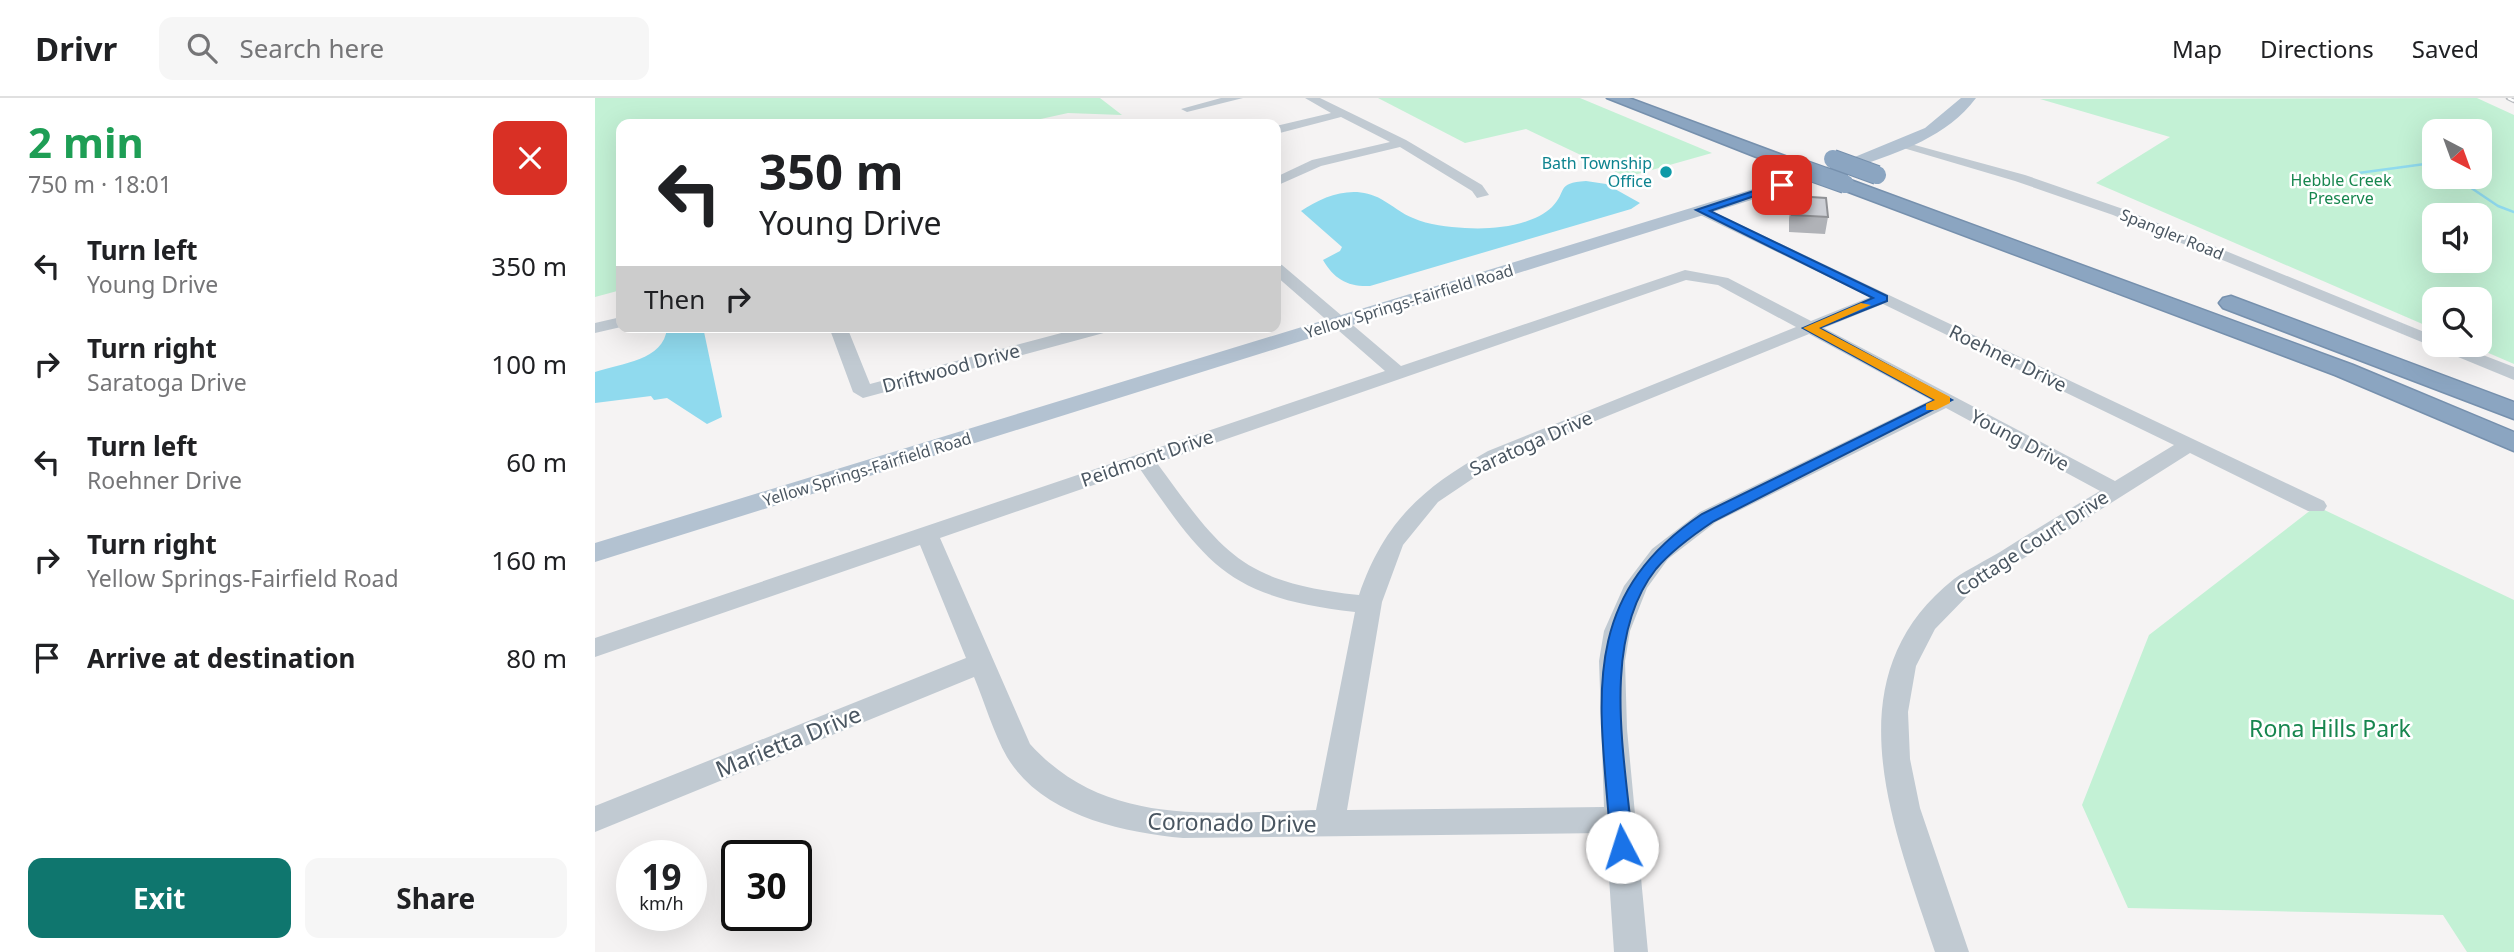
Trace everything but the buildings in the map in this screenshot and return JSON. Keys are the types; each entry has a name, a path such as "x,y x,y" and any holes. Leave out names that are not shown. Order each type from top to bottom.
{"highway":[{"path":"1615,98 2344,370 2514,442"},
{"path":"1663,98 1689,107"},
{"path":"1827,157 2165,279"},
{"path":"2204,293 2514,411"}],"main road":[{"name":"Yellow Springs-Fairfield Road","path":"595,554 1701,210 1903,144 1945,121 1969,98"}],"street":[{"path":"1187,109 1237,98"},
{"path":"1311,98 1402,143 1477,188 1482,195"},
{"path":"1281,130 1344,113"},
{"path":"1281,180 1317,163 1402,143"},
{"name":"Spangler Road","path":"1903,144 2019,177 2096,204 2422,337"},
{"name":"Roehner Drive","path":"1701,210 2316,506"},
{"name":"Young Drive","path":"1701,275 1722,281 2115,490"},
{"name":"Peidmont Drive","path":"595,648 1671,278 1701,275"},
{"path":"1281,277 1397,372"},
{"name":"Saratoga Drive","path":"1329,824 1368,605 1381,562 1405,525 1436,493 1463,473 1495,455 1883,298"},
{"path":"595,328 616,322"},
{"name":"Driftwood Drive","path":"840,333 863,392 1083,333"},
{"path":"2472,357 2514,374"},
{"path":"1631,952 1613,729 1612,661 1625,608 1650,566 1681,535 1708,517 1946,400"},
{"name":"Cottage Court Drive","path":"1952,952 1898,780 1892,715 1902,664 1924,623 1953,593 2189,445"},
{"path":"1143,459 1207,548 1232,570 1259,584 1292,596 1368,605"},
{"name":"Coronado Drive","path":"927,534 1019,751 1044,779 1077,801 1117,816 1163,824 1620,820"},
{"name":"Marietta Drive","path":"595,819 981,663"}],"green space":[{"path":"595,98 1100,98 1122,115 1068,113 1041,119 616,119 616,291 595,297"},
{"path":"1378,98 1580,98 1712,153 1627,177 1526,129 1465,143"},
{"name":"Hebble Creek Preserve","path":"2477,98 2514,115 2514,364 2492,354 2492,287 2422,287 2422,324 2096,183 2170,137 2040,99"},
{"name":"Rona Hills Park","path":"2316,506 2514,600 2514,952 2467,952 2443,915 2128,908 2082,805 2149,635"}],"water":[{"path":"1586,181 1606,184 1640,203 1631,209 1370,286 1348,283 1332,272 1323,260 1340,251 1342,247 1301,211 1330,196 1361,192 1381,199 1405,214 1425,222 1465,228 1499,227 1534,219 1552,207 1566,186"},
{"path":"666,333 704,333 722,417 707,424 667,398 654,400 651,396 595,403 595,372 640,359 658,348"}],"waterway":[{"path":"2351,174 2422,164"},
{"path":"2473,189 2498,206 2514,212"}],"railway":[{"path":"2508,98 2514,101"}],"slow traffic":[{"path":"1865,305 1809,328 1946,400 1931,407"}],"place":[{"name":"Bath Township Office","path":"1666,172"}],"route":[{"path":"1622,847 1613,729 1612,661 1617,631 1625,608 1650,566 1681,535 1708,517 1946,400 1809,328 1883,298 1701,210 1782,185"}]}
